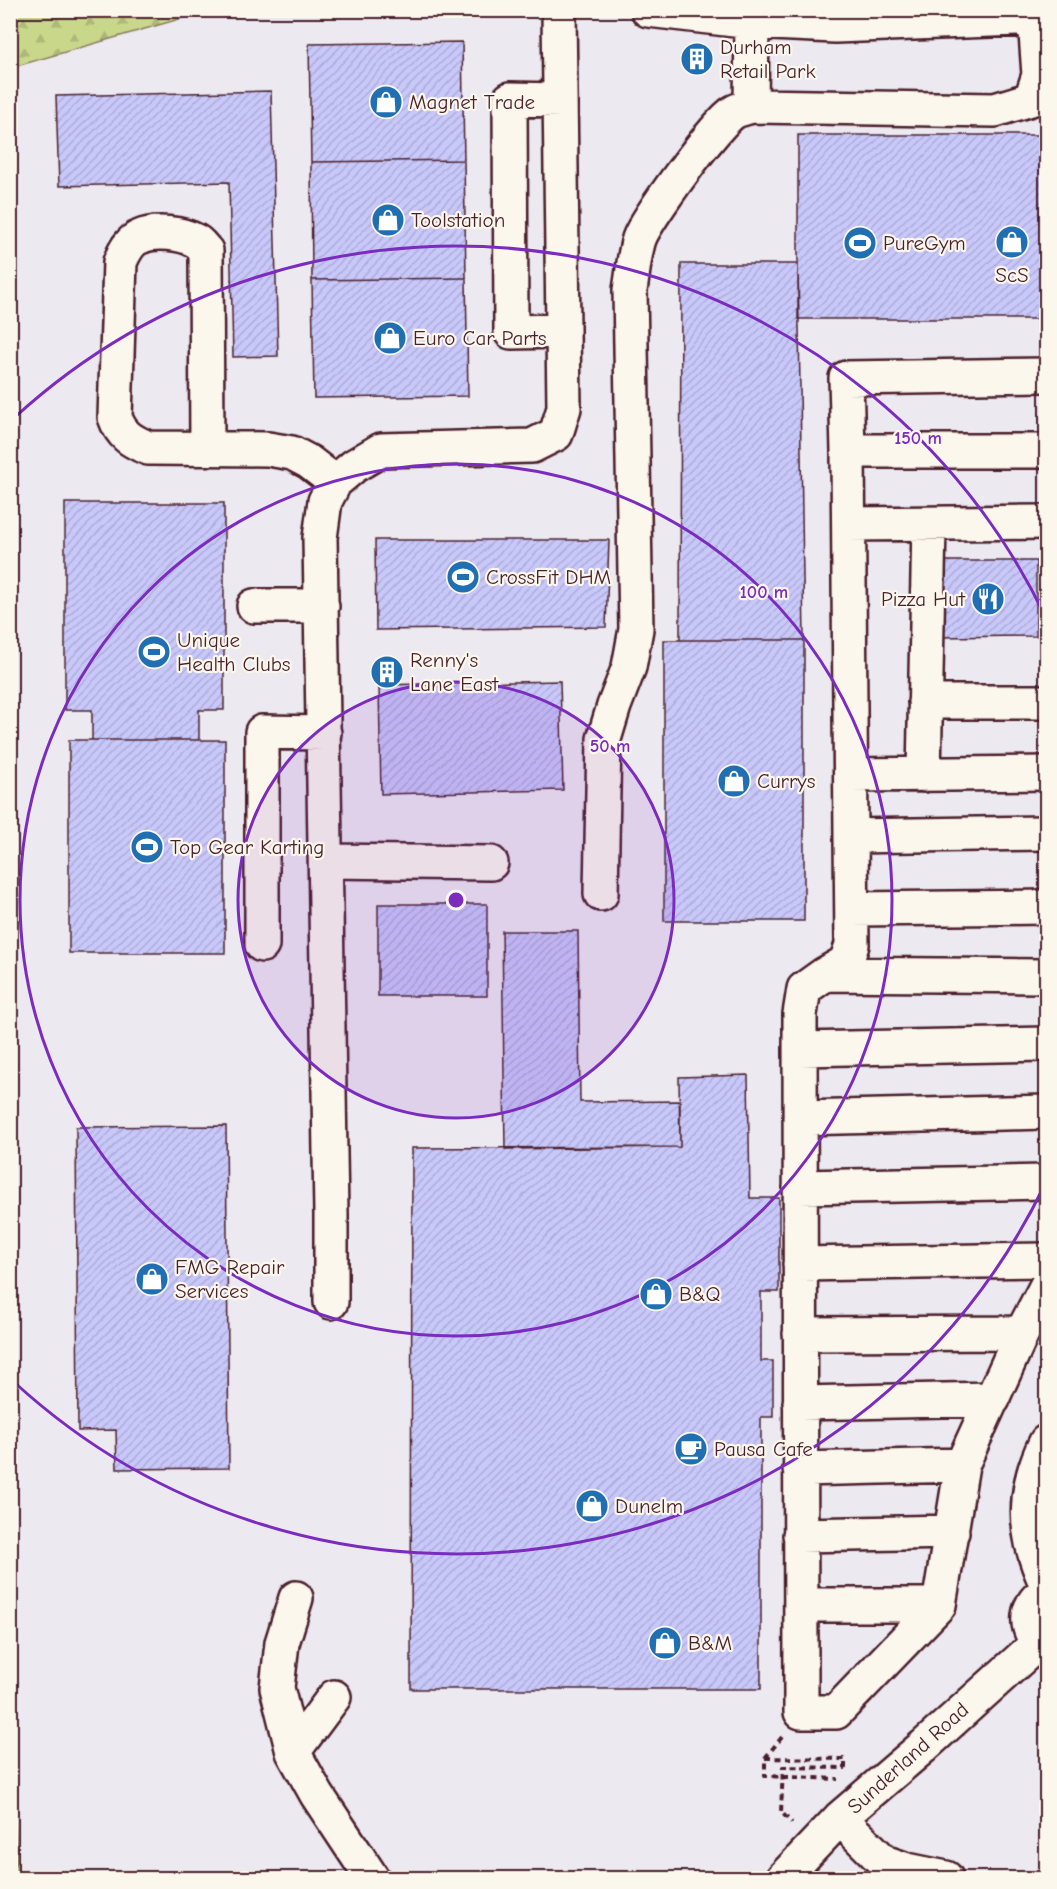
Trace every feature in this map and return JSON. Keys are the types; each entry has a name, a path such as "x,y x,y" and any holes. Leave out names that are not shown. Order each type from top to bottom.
{"street":[{"path":"331,1302 320,538 325,501 335,482 354,466 381,450 532,446 556,434 564,408 559,10"},
{"path":"602,894 604,739 629,667 636,629 630,290 640,238 663,200 719,126 733,112 751,106 995,110 1030,99 1039,75 1041,18 835,27 648,10"},
{"path":"734,17 751,106"},
{"path":"560,99 510,99 511,332 563,331"},
{"path":"207,448 206,251 196,241 180,236 159,233 139,237 127,247 120,262 115,417 119,430 131,441 148,448 268,449 292,453 309,462 335,482"},
{"path":"1047,375 846,378 852,945 846,962 804,989 800,1014 801,1712 836,1712 939,1605 962,1466 1022,1333 1047,1287"},
{"path":"848,451 1047,451"},
{"path":"849,524 1047,522"},
{"path":"924,775 929,524"},
{"path":"254,606 322,606"},
{"path":"925,702 1047,702"},
{"path":"262,945 262,732 324,733"},
{"path":"850,775 1047,773"},
{"path":"851,837 1047,833"},
{"path":"326,861 491,863"},
{"path":"852,909 1047,907"},
{"path":"825,974 1047,976"},
{"path":"800,1049 1047,1044"},
{"path":"800,1118 1047,1112"},
{"path":"800,1187 1047,1182"},
{"path":"800,1264 1047,1260"},
{"path":"800,1334 1022,1333"},
{"path":"800,1403 993,1399"},
{"path":"1047,1442 1030,1483 1028,1522 1036,1561 1047,1583"},
{"path":"800,1469 962,1466"},
{"path":"800,1535 952,1532"},
{"path":"1042,1646 1031,1632 1029,1620 1031,1607 1039,1596 1047,1591"},
{"path":"296,1598 282,1643 277,1688 293,1752 317,1795 372,1878"},
{"path":"802,1605 939,1605"},
{"name":"Sunderland Road","path":"783,1878 840,1818 1042,1646"},
{"path":"293,1752 334,1697"},
{"path":"840,1818 884,1862 946,1878"}],"path":[{"path":"801,1712 765,1758 765,1776 884,1780"},
{"path":"765,1758 845,1759 845,1768 783,1767 781,1812 815,1843"}],"green space":[{"path":"11,10 207,11 13,67 11,455"},
{"path":"10,1654 17,1878 10,1878"}],"building":[{"name":"Magnet Trade","path":"462,42 464,160 311,162 309,44"},
{"name":"Durham Retail Park","path":"686,48 707,49 707,68 686,68"},
{"path":"271,91 278,356 233,357 229,182 59,186 56,96"},
{"path":"798,135 1046,135 1046,319 798,319"},
{"name":"Toolstation","path":"464,160 466,278 312,280 311,162"},
{"path":"681,264 798,264 804,640 680,640"},
{"name":"Euro Car Parts","path":"466,278 468,396 314,398 312,280"},
{"path":"65,503 224,503 224,710 199,710 199,740 92,740 92,710 65,710"},
{"path":"375,540 609,540 606,627 376,630"},
{"name":"Pizza Hut","path":"940,561 1036,561 1036,636 940,637"},
{"name":"Currys","path":"664,640 804,640 804,921 664,921"},
{"name":"Renny's Lane East","path":"379,664 394,664 394,679 380,680"},
{"path":"560,681 563,790 381,794 379,685"},
{"name":"Top Gear Karting","path":"69,740 225,740 225,953 69,953"},
{"path":"378,904 487,904 487,996 378,996"},
{"path":"502,931 578,931 580,1102 680,1101 680,1147 505,1149"},
{"path":"748,1075 750,1198 779,1198 779,1292 761,1292 761,1361 773,1361 773,1417 761,1417 761,1689 411,1689 412,1148 680,1147 679,1077"},
{"name":"FMG Repair Services","path":"226,1126 229,1468 117,1469 116,1430 78,1431 76,1127"}],"place":[{"name":"Durham Retail Park","path":"697,59"},
{"name":"Magnet Trade","path":"386,102"},
{"name":"Toolstation","path":"388,220"},
{"name":"ScS","path":"1012,242"},
{"name":"PureGym","path":"860,243"},
{"name":"Euro Car Parts","path":"390,338"},
{"name":"CrossFit DHM","path":"463,577"},
{"name":"Pizza Hut","path":"988,599"},
{"name":"Unique Health Clubs","path":"154,652"},
{"name":"Renny's Lane East","path":"387,672"},
{"name":"Currys","path":"734,781"},
{"name":"Top Gear Karting","path":"147,847"},
{"name":"FMG Repair Services","path":"152,1279"},
{"name":"B&Q","path":"656,1294"},
{"name":"Pausa Cafe","path":"691,1449"},
{"name":"Dunelm","path":"592,1506"},
{"name":"B&M","path":"665,1643"}]}
